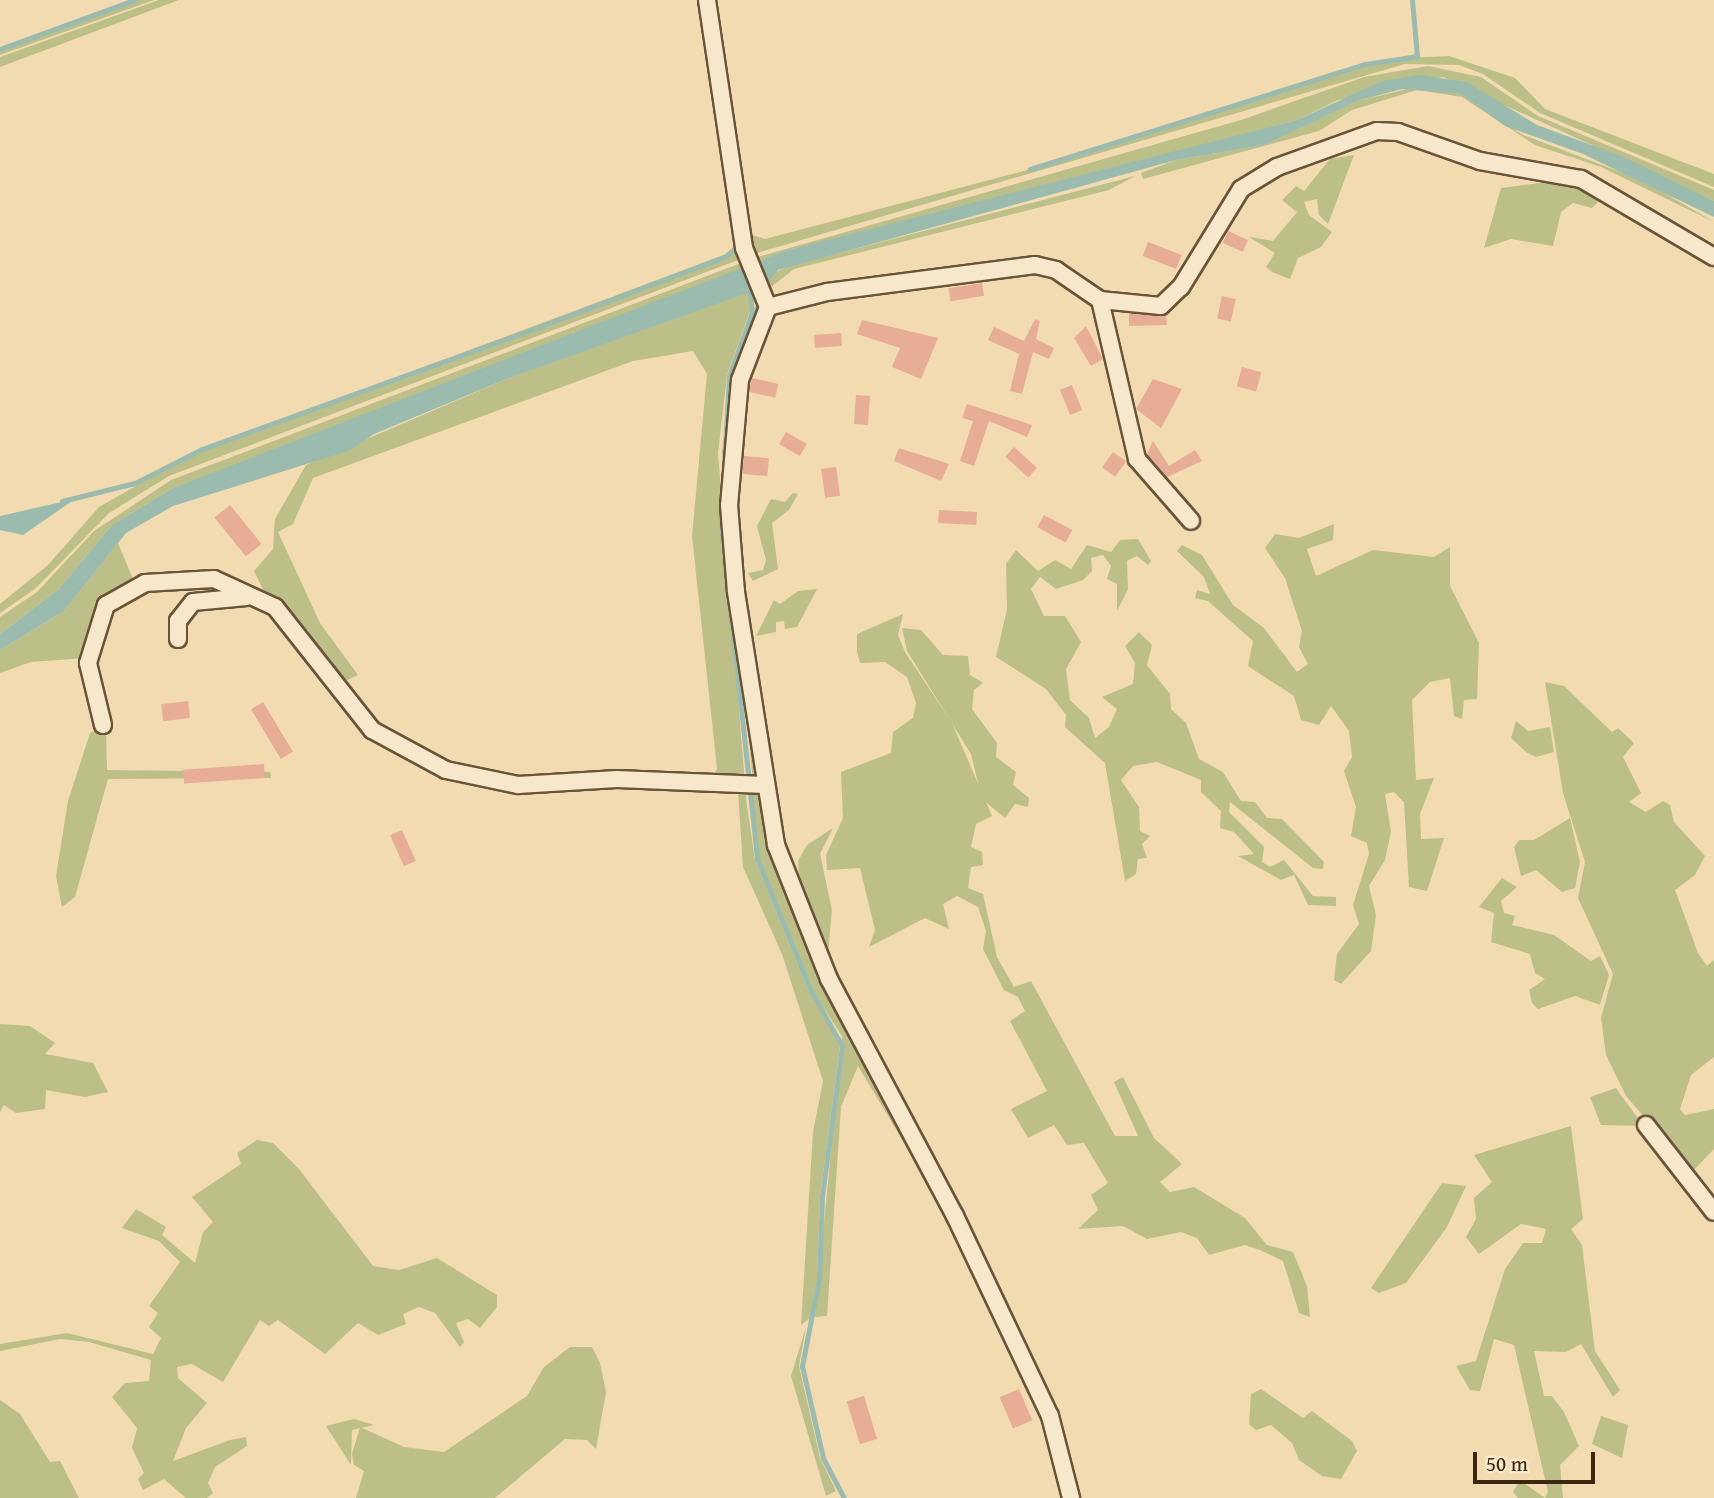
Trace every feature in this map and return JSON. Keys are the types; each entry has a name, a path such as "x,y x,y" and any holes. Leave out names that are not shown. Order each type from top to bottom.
{"street":[{"path":"707,0 749,258 765,300 740,380 729,505 754,786 795,905 1050,1416 1071,1498"},
{"path":"765,300 1035,265 1056,270 1100,300 1144,308 1167,302 1241,189 1277,167 1377,131 1398,132 1480,161 1581,179 1714,257"},
{"path":"1100,300 1137,459 1191,521"},
{"path":"103,725 88,663 106,605 145,583 214,579 252,597 297,628 372,730 446,770 518,785 617,779 754,786"},
{"path":"178,639 178,621 192,601 252,597"},
{"path":"1646,1125 1714,1212"}],"green space":[{"path":"138,0 154,0 0,55 0,51"},
{"path":"159,0 179,0 0,67 0,57"},
{"path":"1449,56 1515,78 1545,109 1714,174 1714,187 1540,113 1483,74 1459,65 1405,64 750,255 746,233 765,239 1031,169 1387,59"},
{"path":"1428,66 1481,77 1538,116 1714,190 1714,201 1443,77 1338,100 1297,120 970,208 788,250 756,263 754,258 1241,120 1364,77"},
{"path":"1416,87 1461,94 1521,134 1644,181 1714,222 1601,167 1535,145 1462,97 1417,90 1352,110 1319,131 1143,179 1141,173 1176,160 1263,145 1357,101"},
{"path":"1354,155 1328,224 1319,215 1317,199 1304,202 1309,215 1332,232 1321,247 1298,258 1290,279 1272,272 1266,267 1275,253 1249,237 1273,241 1297,212 1282,200 1296,186 1304,191 1330,159"},
{"path":"1135,176 1109,190 794,269 766,291 764,287 770,275 789,266"},
{"path":"1569,179 1603,197 1592,208 1573,203 1561,212 1553,246 1511,239 1484,248 1501,188"},
{"path":"737,250 746,257 169,476 109,513 35,589 0,613 0,604 48,565 99,507 192,454"},
{"path":"741,263 746,267 386,411 173,488 112,525 59,589 0,634 0,617 37,592 94,531 171,480"},
{"path":"749,287 754,289 762,307 743,360 727,500 760,777 753,783 722,452 731,374 757,302 750,289 750,311 727,375 718,453 745,784 711,782 717,768 692,536 707,374 693,351 633,361 313,478 293,524 278,532 320,623 358,675 341,683 268,600 254,571 273,549 275,519 306,465 509,378"},
{"path":"793,493 798,494 789,510 772,523 778,569 753,581 748,573 763,570 766,560 757,526 771,499 785,502"},
{"path":"1334,524 1333,540 1307,549 1316,576 1373,550 1434,557 1450,547 1450,586 1479,643 1477,699 1464,700 1462,719 1454,716 1450,678 1430,682 1412,700 1416,780 1434,778 1420,814 1421,839 1444,838 1427,891 1409,887 1404,802 1394,792 1385,794 1391,832 1385,860 1369,886 1376,915 1371,951 1341,984 1334,980 1337,954 1359,924 1353,905 1369,854 1367,843 1351,836 1356,807 1344,771 1352,757 1349,731 1331,706 1319,725 1301,720 1294,696 1248,666 1253,641 1208,601 1195,598 1197,590 1210,594 1204,577 1177,551 1182,545 1202,555 1233,605 1264,628 1297,672 1308,664 1299,647 1302,631 1285,578 1265,548 1275,534 1299,538"},
{"path":"1138,539 1151,561 1148,565 1137,556 1127,561 1128,589 1117,611 1117,584 1107,579 1111,566 1103,555 1091,558 1092,571 1083,580 1056,589 1040,577 1031,589 1044,616 1065,616 1081,642 1066,669 1070,700 1089,718 1095,738 1109,727 1117,709 1102,697 1133,684 1135,663 1125,646 1139,632 1152,645 1147,665 1170,694 1171,709 1186,723 1199,759 1223,772 1241,801 1255,802 1267,818 1282,819 1324,862 1323,869 1313,868 1230,802 1229,812 1264,847 1262,862 1270,867 1284,860 1313,896 1336,897 1336,906 1308,905 1294,875 1281,880 1238,856 1254,854 1234,832 1220,828 1221,811 1201,792 1201,780 1157,762 1133,766 1121,780 1139,807 1140,831 1150,836 1142,844 1147,858 1138,859 1136,874 1125,881 1105,763 1065,727 1066,715 1046,689 996,657 1007,609 1006,564 1016,550 1038,571 1055,560 1071,569 1087,545 1111,552 1120,540"},
{"path":"118,543 135,584 118,592 86,658 31,662 0,673 0,650 64,611"},
{"path":"817,589 797,627 785,629 784,621 776,622 776,632 756,636 774,600 780,604 798,591"},
{"path":"903,614 898,635 905,652 952,723 992,816 976,824 971,847 982,852 983,865 971,867 968,888 983,894 997,957 1014,987 1031,981 1115,1136 1138,1136 1114,1082 1123,1077 1154,1138 1182,1164 1160,1182 1170,1192 1194,1187 1245,1218 1267,1245 1293,1252 1307,1286 1310,1317 1299,1313 1283,1261 1260,1250 1245,1245 1209,1255 1197,1238 1181,1232 1147,1239 1123,1226 1078,1229 1098,1210 1091,1195 1108,1183 1084,1143 1067,1145 1054,1125 1028,1138 1011,1109 1047,1091 1010,1021 1025,1011 1018,997 1004,990 983,949 986,931 978,907 957,896 943,904 949,929 925,918 869,947 875,930 860,868 827,870 826,855 843,818 841,772 891,753 893,732 913,718 916,703 907,677 885,662 860,663 857,652 857,634"},
{"path":"902,628 921,630 943,655 968,656 970,675 983,683 974,690 972,709 997,743 996,757 1016,772 1013,785 1029,798 1028,807 1015,804 1005,818 982,799 971,754 907,651"},
{"path":"1545,682 1564,686 1612,732 1618,728 1634,743 1623,757 1641,793 1629,802 1646,812 1663,801 1670,805 1674,822 1705,856 1695,875 1675,890 1698,953 1707,966 1714,960 1714,1057 1691,1075 1680,1109 1685,1115 1714,1109 1714,1149 1692,1172 1626,1096 1606,1055 1601,1018 1613,974 1578,898 1585,862 1563,793"},
{"path":"1516,721 1528,731 1550,727 1554,752 1536,757 1526,752 1511,738"},
{"path":"106,725 107,770 270,772 271,778 108,779 75,897 62,907 56,876 68,801 90,733"},
{"path":"750,791 761,795 771,844 951,1221 858,1066 841,1107 827,1316 815,1317 842,1036 812,990 758,858"},
{"path":"738,792 745,792 755,860 809,992 840,1046 820,1196 817,1278 810,1318 801,1325 813,1132 823,1081 782,954 743,867"},
{"path":"1570,818 1580,862 1575,888 1562,892 1536,870 1521,876 1514,847 1519,840 1534,840"},
{"path":"833,828 820,854 832,910 827,965 800,890 798,861 807,845"},
{"path":"1502,878 1517,887 1501,901 1504,913 1515,916 1512,925 1554,935 1591,961 1600,956 1609,975 1600,1005 1575,996 1538,1009 1532,1003 1529,990 1545,979 1535,973 1530,954 1491,942 1494,913 1479,907"},
{"path":"0,1024 30,1026 55,1043 45,1054 93,1063 108,1092 85,1097 46,1090 45,1109 16,1113 4,1105 0,1112"},
{"path":"1616,1088 1644,1126 1601,1125 1590,1097"},
{"path":"1571,1126 1583,1219 1571,1229 1582,1245 1595,1351 1620,1390 1613,1397 1581,1344 1566,1352 1534,1351 1544,1396 1552,1396 1564,1412 1579,1446 1560,1465 1563,1498 1545,1498 1548,1492 1514,1345 1494,1339 1480,1391 1470,1390 1456,1366 1476,1361 1505,1269 1523,1243 1542,1243 1546,1229 1521,1224 1479,1254 1466,1237 1476,1219 1474,1198 1492,1182 1474,1155"},
{"path":"257,1140 273,1143 299,1169 373,1266 399,1270 437,1258 497,1295 497,1307 480,1328 468,1319 456,1323 464,1342 460,1347 435,1313 419,1307 403,1314 406,1324 378,1335 358,1323 325,1354 278,1320 269,1326 260,1320 223,1382 192,1364 177,1367 178,1378 207,1403 186,1428 173,1461 230,1440 246,1437 247,1446 215,1467 208,1483 213,1493 207,1498 186,1498 164,1479 143,1490 138,1479 144,1473 132,1448 137,1428 112,1397 125,1383 149,1381 151,1360 89,1342 60,1339 0,1351 0,1344 67,1333 153,1354 161,1338 149,1327 158,1313 149,1306 180,1262 159,1241 122,1228 136,1209 166,1227 162,1235 195,1263 203,1232 213,1222 192,1197 241,1164 237,1153"},
{"path":"1442,1183 1466,1186 1447,1227 1406,1283 1379,1293 1371,1288"},
{"path":"806,1327 799,1366 820,1458 836,1491 826,1496 791,1376"},
{"path":"570,1347 592,1347 600,1363 606,1392 596,1449 587,1440 565,1439 495,1498 356,1498 364,1471 354,1465 352,1454 360,1427 404,1447 444,1452 527,1396 544,1367"},
{"path":"1261,1389 1303,1418 1312,1411 1352,1441 1357,1451 1341,1479 1322,1476 1299,1460 1292,1443 1271,1425 1256,1430 1249,1424 1251,1394"},
{"path":"0,1400 20,1414 50,1462 60,1461 79,1498 0,1498"},
{"path":"1601,1416 1628,1425 1622,1458 1592,1444"},
{"path":"354,1419 374,1425 352,1430 351,1465 326,1426"},
{"path":"1520,1480 1545,1498 1518,1498 1513,1492"}],"shaded area":[{"path":"1419,75 1467,82 1537,125 1624,157 1714,201 1714,217 1583,154 1505,126 1461,94 1402,89 1357,101 1264,145 1176,160 778,270 764,287 509,378 374,434 351,450 173,506 126,533 64,611 0,650 0,634 59,589 112,525 173,488 788,250 1297,120 1382,81"},
{"path":"75,499 23,535 0,530 0,516"}],"building":[{"path":"1228,231 1248,240 1243,252 1223,243"},
{"path":"1148,242 1182,255 1176,269 1143,256"},
{"path":"982,283 984,296 950,301 948,288"},
{"path":"1222,296 1236,299 1231,321 1217,318"},
{"path":"1129,313 1166,315 1167,325 1129,326"},
{"path":"1035,319 1040,321 1036,339 1054,348 1049,359 1033,352 1022,394 1010,391 1019,354 988,340 994,327 1024,341"},
{"path":"862,320 938,338 921,379 892,367 900,348 857,334"},
{"path":"1086,326 1103,359 1091,366 1074,338"},
{"path":"841,333 842,346 815,348 814,335"},
{"path":"1242,367 1261,372 1256,391 1237,386"},
{"path":"752,378 778,384 775,398 749,392"},
{"path":"1153,379 1182,389 1161,428 1136,409"},
{"path":"1072,385 1082,410 1070,415 1060,390"},
{"path":"856,395 870,396 868,425 854,424"},
{"path":"967,404 1032,425 1027,437 989,421 974,466 960,461 973,421 962,418"},
{"path":"786,432 807,444 800,456 779,444"},
{"path":"1153,441 1169,466 1195,450 1202,461 1167,477 1147,454"},
{"path":"1014,447 1037,468 1028,477 1005,457"},
{"path":"899,448 949,464 941,481 894,461"},
{"path":"1113,452 1126,461 1115,477 1102,468"},
{"path":"744,456 769,458 767,476 742,474"},
{"path":"836,467 840,496 825,498 821,469"},
{"path":"230,505 261,544 246,556 214,518"},
{"path":"939,510 977,512 976,525 938,523"},
{"path":"1044,515 1072,530 1066,542 1037,527"},
{"path":"188,701 190,718 163,721 161,704"},
{"path":"263,702 293,752 281,759 251,709"},
{"path":"264,764 265,778 184,784 183,770"},
{"path":"402,830 416,861 404,866 390,835"},
{"path":"1019,1389 1032,1420 1013,1429 1000,1397"},
{"path":"864,1396 877,1439 860,1444 847,1401"}],"waterway":[{"path":"0,49 134,0"},
{"path":"1030,169 1366,64 1417,56 1412,0"},
{"path":"62,501 135,483 202,449 726,256 737,246"},
{"path":"749,284 752,312 729,376 721,521 757,859 811,991 842,1046 822,1196 819,1278 802,1366 823,1458 844,1498"}]}
